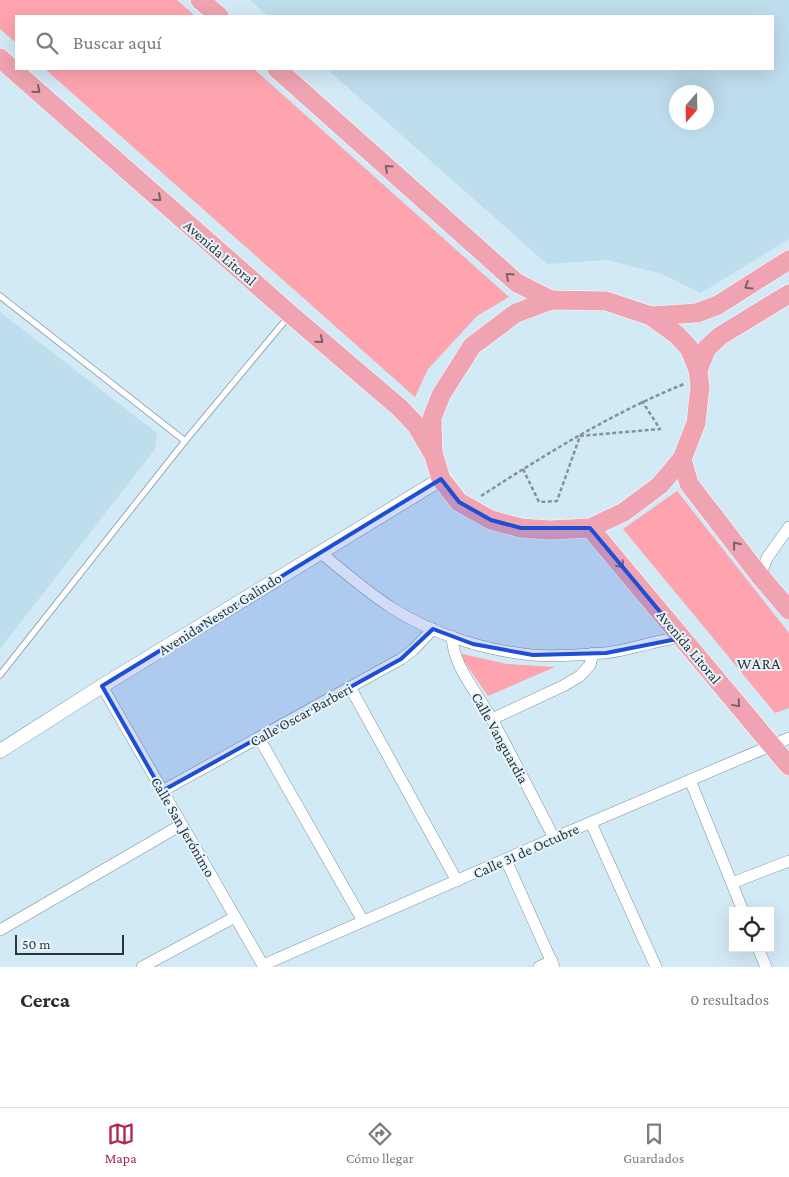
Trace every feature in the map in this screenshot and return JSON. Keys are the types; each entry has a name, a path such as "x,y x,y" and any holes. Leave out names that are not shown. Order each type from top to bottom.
{"main road":[{"path":"200,0 218,15"},
{"name":"Avenida Litoral","path":"0,58 290,314 400,408 416,425 433,453"},
{"path":"278,70 517,283 551,300"},
{"path":"651,316 697,313 711,307 789,260"},
{"path":"698,374 707,348 720,336 789,294"},
{"path":"551,300 606,301 651,316 677,335 689,348 698,374 700,387 696,423 682,459 660,485 624,512 590,528 550,530 521,528 491,520 459,502 441,479 433,453 432,418 441,395 472,346 516,313 551,300"},
{"path":"682,459 689,484 760,576 789,610"},
{"name":"Avenida Litoral","path":"590,528 789,766"}],"street":[{"name":"Avenida Nestor Galindo","path":"0,751 102,686 441,479"},
{"path":"760,576 767,558 789,527"},
{"path":"320,552 391,608 414,621 473,644 533,655 606,653 666,639 682,638"},
{"name":"Calle Oscar Barberi","path":"162,791 401,660 433,629"},
{"name":"Calle Vanguardia","path":"452,636 452,647 456,660 492,719 554,838"},
{"path":"492,719 563,686 580,676 590,665 593,653"},
{"name":"Calle San Jerónimo","path":"102,686 264,966"},
{"path":"350,687 458,881"},
{"path":"259,738 363,921"},
{"name":"Calle 31 de Octubre","path":"264,966 554,838 789,738"},
{"path":"690,780 741,907"},
{"path":"591,823 656,967"},
{"path":"0,930 181,825"},
{"path":"506,860 553,964 539,967"},
{"path":"732,883 789,861"},
{"path":"149,965 235,917"},
{"path":"760,952 766,967"}],"lane":[{"path":"0,296 185,441"},
{"path":"0,675 185,441 290,314"}],"path":[{"path":"466,507 523,468 642,401 698,374"},
{"path":"580,436 660,429 642,401"},
{"path":"523,468 539,502 557,501 580,436"}],"highlighted area":[{"path":"441,479 459,502 491,520 521,528 590,528 682,638 606,653 533,655 473,644 433,629 401,659 162,791 102,686"}],"shaded area":[{"path":"0,0 177,0 194,15 15,15 15,42 0,29"},
{"path":"250,0 789,0 789,239 701,293 662,274 607,260 547,264 328,70 774,70 774,15 267,15"},
{"path":"46,70 255,70 509,297 477,316 428,369 415,397"},
{"path":"0,312 157,433 155,449 0,649"},
{"path":"677,491 789,633 789,708 775,713 623,529"},
{"path":"458,653 507,664 555,667 488,696"}],"district":[{"name":"WARA","path":"759,663"}]}
